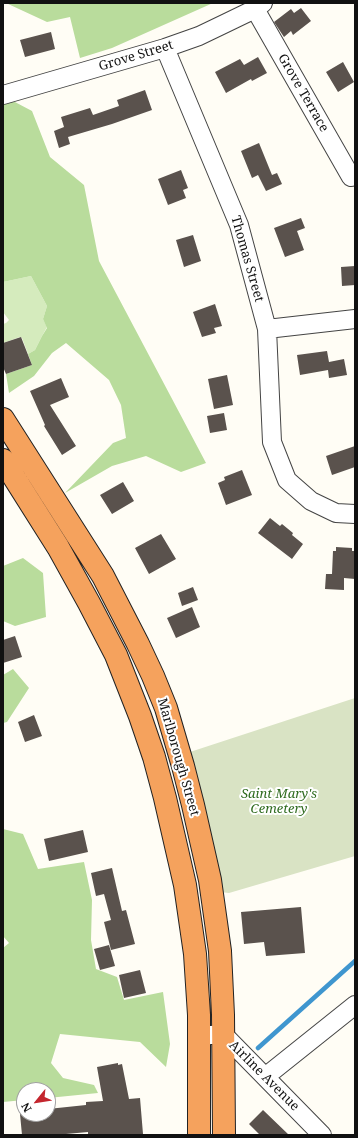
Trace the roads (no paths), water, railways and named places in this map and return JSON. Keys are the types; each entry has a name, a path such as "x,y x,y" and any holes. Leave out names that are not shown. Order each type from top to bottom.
{"highway":[{"name":"Marlborough Street","path":"3,419 103,576 138,644 166,708 185,774 210,880 220,951 224,1135"},
{"name":"Marlborough Street","path":"3,460 58,547 90,603 116,655 154,757 185,885 195,954 199,1015 199,1135"}],"street":[{"name":"Grove Street","path":"3,95 165,48 199,36 259,6"},
{"name":"Grove Terrace","path":"259,6 351,177"},
{"name":"Thomas Street","path":"165,48 239,224 267,329 272,442 287,480 311,501 336,513 355,514"},
{"path":"267,329 355,319"},
{"path":"265,1077 355,1005"},
{"name":"Airline Avenue","path":"199,1036 223,1034 322,1135"}],"waterway":[{"path":"258,1048 355,961"}],"park label":[{"name":"Saint Mary's Cemetery","path":"279,802"}]}
